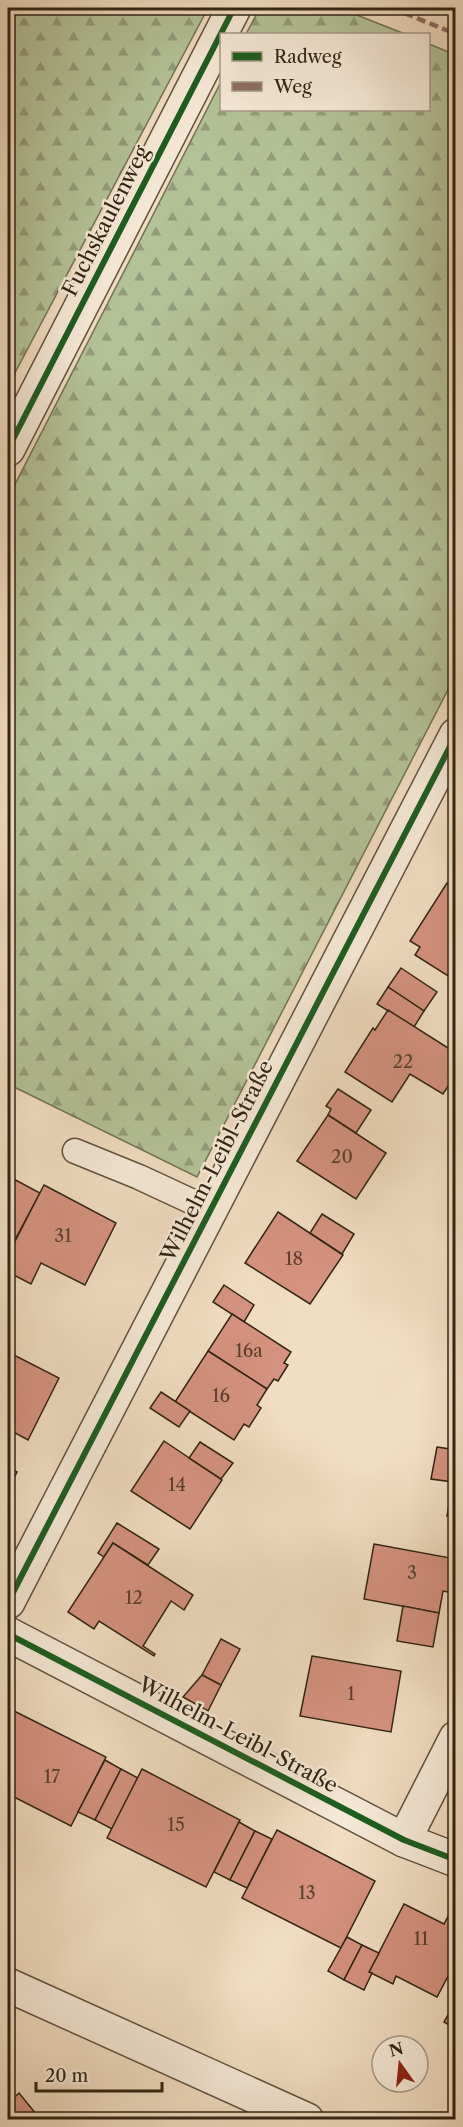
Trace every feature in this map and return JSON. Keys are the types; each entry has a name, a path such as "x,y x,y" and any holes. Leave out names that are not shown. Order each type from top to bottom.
{"street":[{"name":"Fuchskaulenweg","path":"221,33 234,8"},
{"name":"Fuchskaulenweg","path":"8,449 220,35"},
{"name":"Wilhelm-Leibl-Straße","path":"8,1602 456,735"},
{"name":"Wilhelm-Leibl-Straße","path":"8,1634 404,1840 456,1860"},
{"path":"404,1840 456,1738"},
{"path":"8,1985 307,2120"}],"lane":[{"path":"75,1151 210,1209"}],"green space":[{"path":"8,8 208,8 8,386"},
{"path":"260,8 339,8 402,33 247,33"},
{"path":"430,44 456,55 455,676 197,1177 8,1084 8,498 220,84 220,111 430,111"}],"building":[{"path":"447,883 456,888 456,981 415,955 420,947 410,941"},
{"path":"401,968 437,992 424,1011 388,987"},
{"path":"388,987 424,1011 414,1027 377,1004"},
{"path":"388,1010 456,1053 456,1074 443,1094 410,1074 392,1102 345,1072 373,1028 375,1030"},
{"path":"338,1089 371,1110 356,1133 328,1115 331,1109 326,1106"},
{"path":"328,1115 386,1153 356,1199 297,1161"},
{"path":"8,1176 40,1193 10,1249 8,1248"},
{"path":"44,1185 116,1223 85,1285 41,1263 31,1284 8,1272 8,1255"},
{"path":"278,1212 343,1255 310,1304 245,1263"},
{"path":"322,1214 354,1234 342,1254 310,1233"},
{"path":"224,1285 254,1305 244,1322 213,1302"},
{"path":"232,1314 291,1352 284,1363 288,1365 278,1381 274,1379 267,1389 208,1351"},
{"path":"208,1351 267,1389 257,1405 261,1408 249,1427 244,1424 234,1440 175,1402"},
{"path":"8,1352 59,1378 28,1440 8,1429"},
{"path":"161,1392 190,1411 179,1427 150,1408"},
{"path":"164,1441 222,1480 190,1529 131,1491"},
{"path":"200,1442 233,1463 221,1479 189,1458"},
{"path":"437,1447 456,1450 456,1518 447,1516 453,1482 431,1479"},
{"path":"8,1466 17,1472 8,1490"},
{"path":"117,1523 159,1549 148,1565 113,1543 104,1557 98,1553"},
{"path":"113,1543 193,1595 184,1610 171,1601 143,1646 155,1654 154,1656 99,1621 94,1629 68,1612"},
{"path":"374,1544 456,1559 454,1593 443,1591 439,1613 364,1599"},
{"path":"403,1606 439,1613 433,1647 397,1641"},
{"path":"221,1639 240,1649 221,1685 202,1675"},
{"path":"312,1656 401,1671 391,1732 300,1716"},
{"path":"202,1675 221,1685 208,1711 183,1697"},
{"path":"8,1708 106,1757 71,1826 8,1794"},
{"path":"105,1760 121,1769 95,1820 78,1812"},
{"path":"121,1769 138,1778 112,1829 95,1820"},
{"path":"142,1769 240,1820 206,1887 107,1838"},
{"path":"239,1822 255,1831 230,1880 214,1872"},
{"path":"277,1830 375,1881 341,1948 242,1898"},
{"path":"255,1831 272,1839 247,1888 230,1880"},
{"path":"404,1904 444,1924 451,1911 456,1914 456,1961 437,1997 396,1976 393,1984 369,1972"},
{"path":"347,1937 362,1945 344,1980 328,1971"},
{"path":"362,1945 379,1953 369,1972 372,1973 364,1990 344,1980"},
{"path":"456,2001 456,2029 444,2022"},
{"path":"19,2093 41,2120 8,2120 8,2103"}],"marked path":[{"path":"392,8 456,34"}],"cycle path":[{"path":"221,33 234,8"},
{"path":"8,449 220,35"},
{"path":"8,1602 456,735"},
{"path":"8,1634 404,1840 456,1860"}]}
